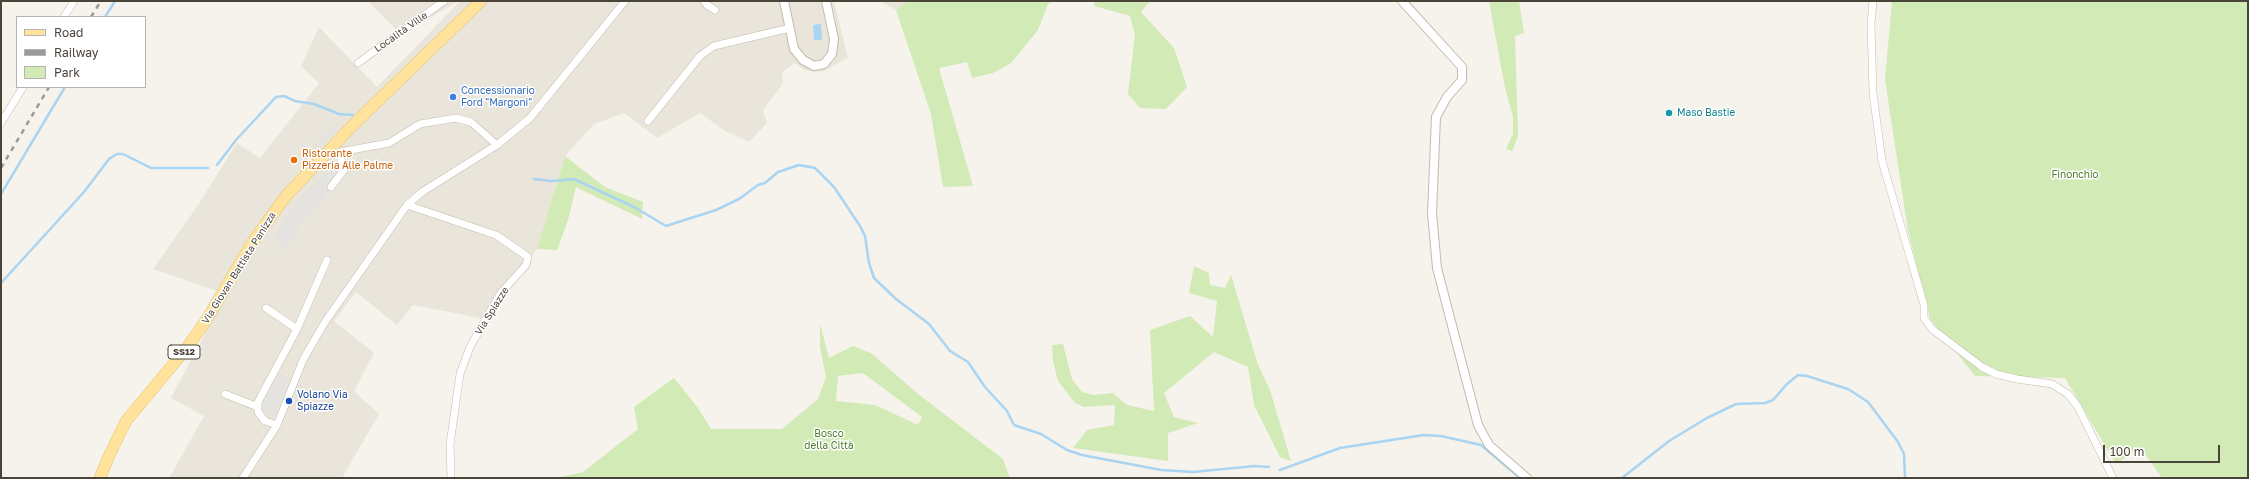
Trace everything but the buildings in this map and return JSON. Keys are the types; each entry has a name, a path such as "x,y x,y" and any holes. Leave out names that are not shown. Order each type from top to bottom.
{"main road":[{"name":"Via Giovan Battista Panizza","path":"100,478 118,436 138,405 186,350 205,322 252,243 286,196 350,128 480,1"}],"street":[{"path":"65,16 74,1"},
{"name":"Località Ville","path":"358,63 444,1"},
{"path":"442,38 473,1"},
{"path":"243,478 277,425 303,360 330,316 407,205 422,192 497,145 530,118 625,1"},
{"path":"704,1 706,5 715,10"},
{"path":"784,1 794,49 803,60 814,66 824,64 832,54 834,39 826,1"},
{"path":"1402,1 1462,67 1462,80 1447,98 1436,117 1432,213 1437,268 1478,425 1489,445 1526,478"},
{"path":"1873,1 1871,24 1873,93 1882,161 1924,305 1924,318 1932,329 1982,367 1996,374 2016,379 2052,384 2068,394 2078,407 2113,478"},
{"path":"648,121 700,56 714,46 790,28"},
{"path":"1,123 22,88"},
{"path":"340,152 389,143 420,124 456,118 471,122 497,145"},
{"path":"331,187 344,170 341,160"},
{"name":"Via Spiazze","path":"407,205 496,235 528,257 526,265 500,294 470,346 462,367 456,396 450,444 451,478"},
{"path":"277,425 265,421 258,412 258,402 297,328 328,260"},
{"path":"266,308 297,328"},
{"path":"225,394 258,407"}],"shaded area":[{"path":"368,1 458,1 401,35"},
{"path":"460,1 834,1 848,58 822,72 806,71 795,63 782,72 783,83 763,110 767,123 749,142 725,131 700,113 657,138 624,113 594,124 565,156 537,249 485,319 413,305 397,325 356,292 334,321 374,353 354,391 379,414 342,478 169,478 204,416 171,398 226,294 153,269 198,205 237,143 260,158 319,83 301,66 319,27 377,87"},
{"path":"880,1 908,1 896,10"},
{"path":"334,125 338,129 318,150 314,146"},
{"path":"334,164 344,168 339,178 300,225 286,250 273,240 303,195"},
{"path":"279,373 290,378 275,416 266,412 272,399 265,411 260,407"}],"green space":[{"path":"908,1 1052,1 1048,4 1038,30 1011,63 993,73 972,78 967,62 939,68 973,186 943,187 931,114 896,10"},
{"path":"1095,1 1150,1 1141,12 1174,48 1187,87 1166,109 1140,108 1128,94 1135,35 1130,16 1094,6"},
{"path":"1489,1 1519,1 1524,33 1515,36 1518,136 1512,151 1506,149 1513,134 1513,117 1505,88"},
{"name":"Finonchio","path":"1892,1 2248,1 2248,478 2162,478 2140,447 2116,464 2065,378 1975,376 1930,319 1908,231 1885,80"},
{"path":"565,156 605,187 643,202 642,219 576,187 568,220 557,250 537,249"},
{"path":"1194,266 1209,273 1210,285 1225,288 1231,275 1258,365 1270,390 1291,461 1280,457 1254,405 1248,367 1214,352 1164,393 1174,417 1198,423 1168,433 1168,461 1073,448 1087,430 1114,425 1115,405 1084,407 1075,403 1058,381 1053,361 1052,345 1063,344 1072,379 1082,392 1094,395 1113,393 1127,405 1154,411 1150,330 1190,316 1213,337 1217,301 1189,293"},
{"name":"Bosco della Città","path":"820,323 829,358 853,346 871,353 918,394 1003,459 1010,478 557,478 583,472 638,429 634,407 674,378 698,408 711,429 782,429 818,399 826,377 820,347","holes":["863,373 922,417 918,425 875,405 836,401 838,376"]}],"water":[{"path":"821,24 822,40 814,40 813,25"}],"waterway":[{"path":"106,16 115,1"},
{"path":"1,194 64,88"},
{"path":"217,165 236,140 276,97 284,96 295,101 314,104 339,114 353,115"},
{"path":"1,283 84,192 109,159 117,154 123,154 151,168 208,168"},
{"path":"534,179 552,181 574,179 634,207 666,226 716,210 739,199 758,185 765,183 778,172 799,165 815,168 834,187 860,226 865,236 869,263 874,278 896,299 929,324 950,351 968,362 985,387 1007,411 1014,425 1041,434 1067,450 1082,455 1161,470 1193,472 1255,466 1269,467"},
{"path":"1622,478 1669,441 1707,418 1736,404 1765,403 1773,400 1787,384 1798,375 1807,376 1848,389 1868,402 1898,442 1904,454 1905,478"},
{"path":"1280,470 1340,448 1424,435 1441,436 1481,445 1520,478"}],"railway":[{"path":"92,16 101,1"},
{"path":"1,168 48,88"}],"place":[{"name":"Concessionario Ford \"Margoni\"","path":"453,97"},
{"name":"Maso Bastie","path":"1669,113"},
{"name":"Ristorante Pizzeria Alle Palme","path":"294,160"},
{"name":"Volano Via Spiazze","path":"289,401"}]}
